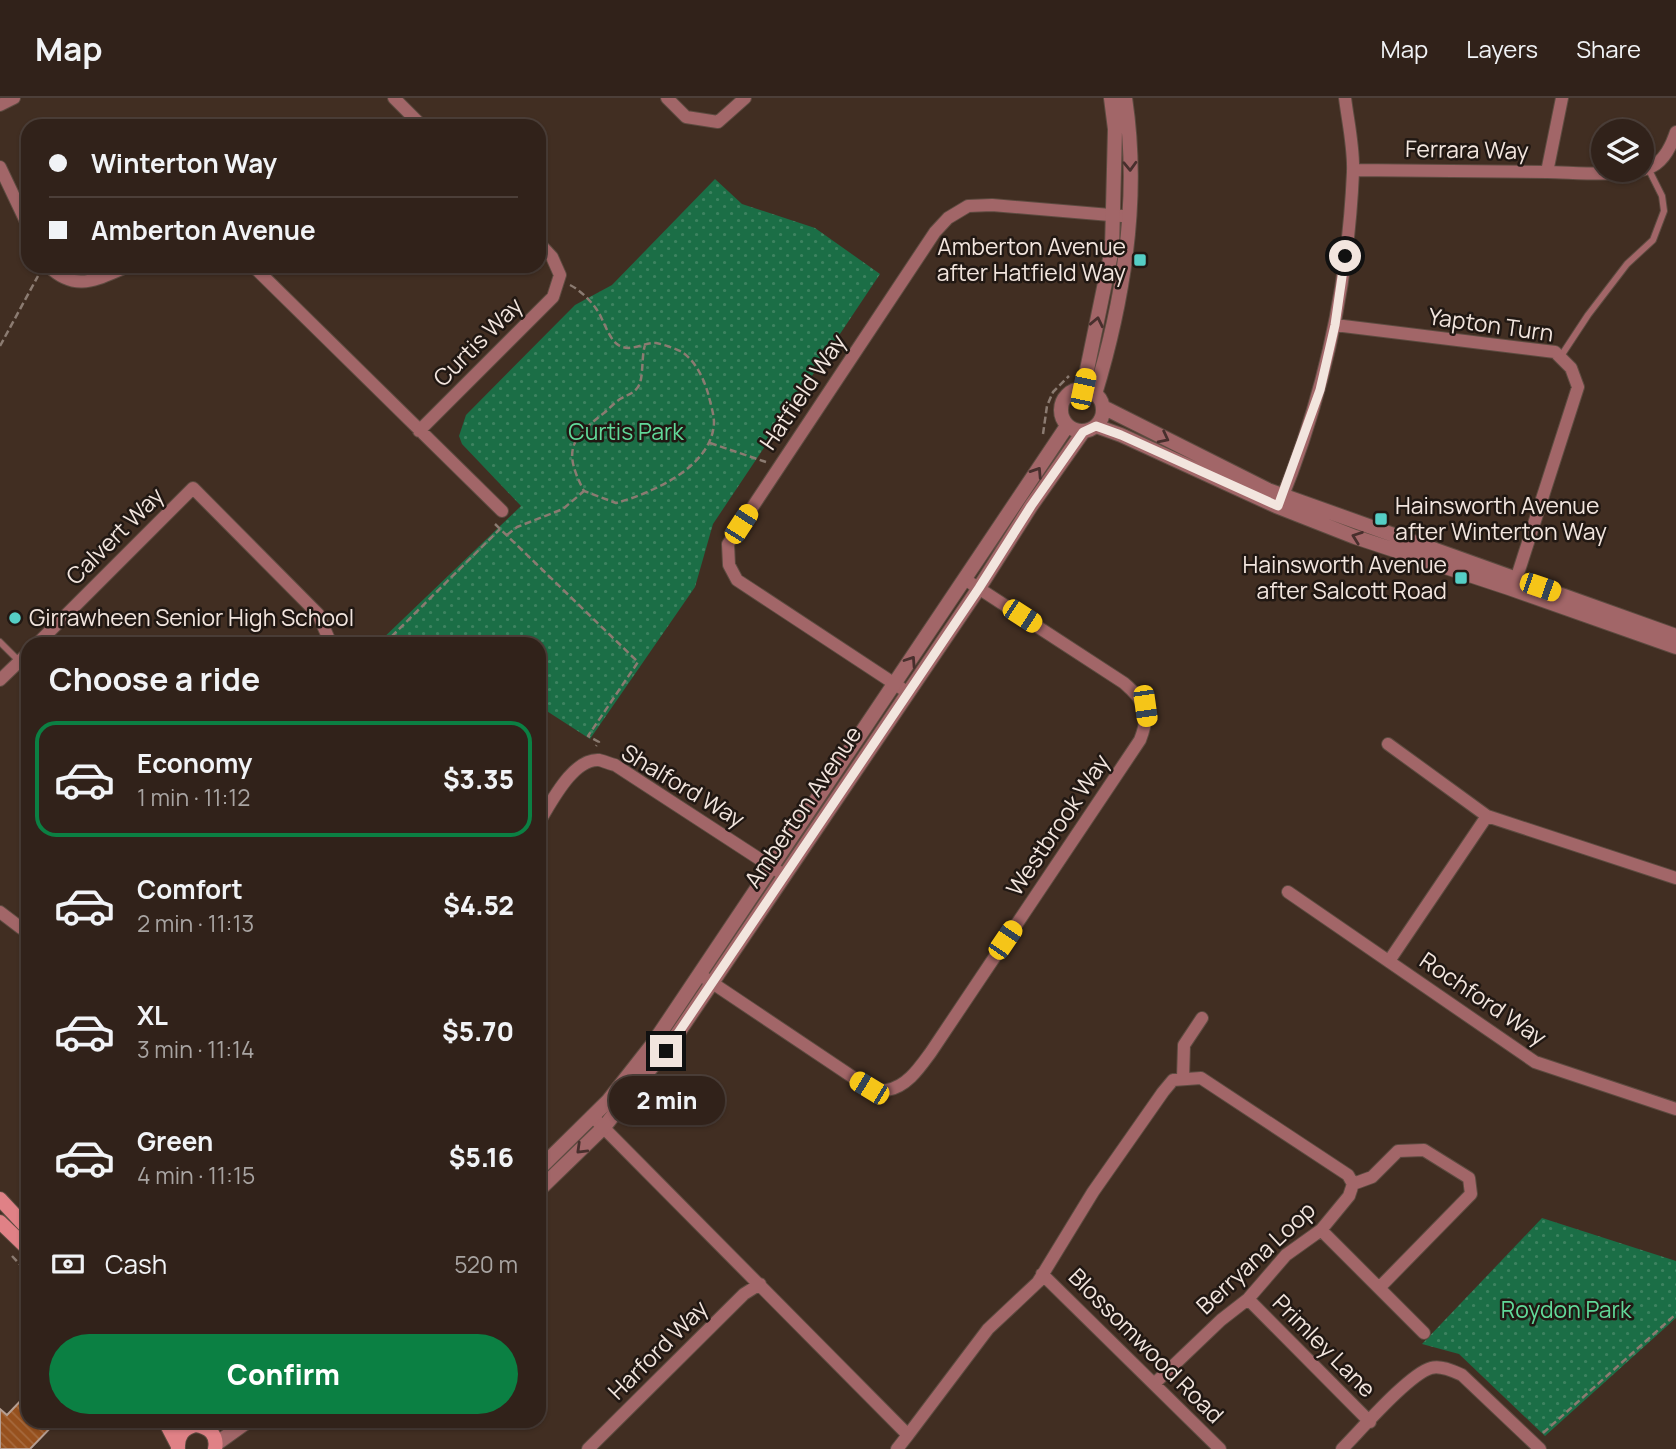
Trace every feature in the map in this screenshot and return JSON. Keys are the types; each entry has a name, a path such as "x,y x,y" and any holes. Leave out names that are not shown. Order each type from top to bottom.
{"main road":[{"path":"0,1199 21,1222"},
{"path":"0,1222 21,1242"},
{"path":"168,1428 178,1448"},
{"path":"178,1448 178,1440 184,1430 189,1428"},
{"path":"206,1428 215,1436 216,1446"}],"street":[{"path":"0,105 14,98"},
{"path":"394,98 415,119"},
{"path":"667,98 687,117 718,122 745,98"},
{"path":"1089,391 1112,249 1115,129 1111,98"},
{"path":"1089,391 1107,355 1126,255 1129,130 1125,98"},
{"path":"1281,501 1320,390 1335,325 1353,170 1345,98"},
{"name":"Ferrara Way","path":"1353,170 1547,172 1562,98"},
{"path":"1654,165 1671,146 1676,132"},
{"path":"0,167 21,211"},
{"path":"1547,172 1591,172"},
{"name":"Hatfield Way","path":"901,689 737,580 729,565 728,544 935,232 948,218 968,206 992,205 1129,216"},
{"path":"546,251 561,275 559,280"},
{"path":"56,273 64,279 84,284 112,273"},
{"path":"261,273 502,511"},
{"name":"Curtis Way","path":"419,431 553,297 559,280"},
{"name":"Yapton Turn","path":"1335,325 1555,352 1571,368 1578,387 1515,584"},
{"path":"1089,391 1103,407 1268,490 1281,501"},
{"path":"1089,391 1071,393 1063,402 1061,415 1068,426 1121,435 1281,501 1515,584 1676,636"},
{"path":"1090,429 1101,421 1103,407"},
{"name":"Amberton Avenue","path":"546,1183 604,1127 657,1062 706,979 901,689 966,580 1068,426"},
{"name":"Amberton Avenue","path":"901,689 979,588 1031,506 1090,429"},
{"name":"Calvert Way","path":"44,637 192,488 318,614 328,637"},
{"name":"Westbrook Way","path":"706,979 869,1088 887,1090 904,1082 917,1072 1140,740 1147,722 1145,706 1136,693 966,580"},
{"path":"1515,584 1676,647"},
{"path":"0,680 21,660"},
{"path":"1388,744 1487,816 1676,878"},
{"name":"Shalford Way","path":"546,811 570,775 581,766 596,760 615,765 778,871"},
{"name":"Rochford Way","path":"1389,961 1487,816"},
{"name":"Rochford Way","path":"1288,892 1535,1062 1676,1110"},
{"path":"0,912 21,927"},
{"name":"Amberton Avenue","path":"546,1163 634,1069 706,979"},
{"path":"1183,1078 1184,1045 1202,1018"},
{"path":"897,1449 988,1329 1038,1282 1093,1192 1173,1080 1201,1078 1348,1175 1353,1184 1371,1177 1398,1151 1424,1150 1469,1178 1471,1194 1379,1287"},
{"path":"592,1116 908,1435"},
{"name":"Berryana Loop","path":"1154,1384 1221,1320 1248,1299 1286,1255 1321,1230 1349,1196 1353,1184"},
{"path":"1321,1230 1424,1333"},
{"name":"Blossomwood Road","path":"1042,1273 1154,1384 1211,1446"},
{"name":"Harford Way","path":"588,1449 744,1294 760,1284"},
{"name":"Primley Lane","path":"1248,1299 1370,1422"},
{"path":"1342,1449 1420,1373 1432,1367 1448,1369 1462,1375 1536,1445"},
{"path":"216,1446 239,1428"}],"lane":[{"path":"1561,356 1627,264 1653,240 1664,211 1662,195 1654,180"},
{"path":"0,642 21,655"}],"path":[{"path":"0,346 36,278 42,273"},
{"path":"559,280 574,286 593,304 616,343 622,348 657,343 682,353 699,370 708,392 714,422 709,443 688,470 629,500 616,503 584,491 571,458 576,440 583,429 618,400 634,392 640,383 641,357 645,345"},
{"path":"1038,443 1053,392 1071,373"},
{"path":"709,443 779,466"},
{"path":"507,535 517,527 563,509 584,491"},
{"path":"502,511 492,522 638,662 589,736 599,742 594,749 596,760"},
{"path":"391,637 500,528"},
{"path":"9,1253 21,1266"},
{"path":"1536,1445 1676,1314"}],"green space":[{"name":"Curtis Park","path":"715,179 742,204 815,228 880,274 713,524 695,587 590,739 546,711 546,637 384,637 521,506 462,444 459,436 466,415 575,305 612,285"},
{"name":"Roydon Park","path":"1542,1218 1676,1261 1676,1318 1545,1436 1459,1354 1422,1344"}],"building":[{"path":"21,1400 21,1428 50,1428 30,1449 0,1449 0,1409 7,1415"}],"place":[{"name":"Amberton Avenue after Hatfield Way","path":"1140,260"},
{"name":"Hainsworth Avenue after Winterton Way","path":"1381,519"},
{"name":"Hainsworth Avenue after Salcott Road","path":"1461,578"},
{"name":"Girrawheen Senior High School","path":"15,618"}],"route":[{"path":"666,1051 1083,432 1096,426 1121,435 1278,506 1320,390 1335,325 1345,256"}]}
